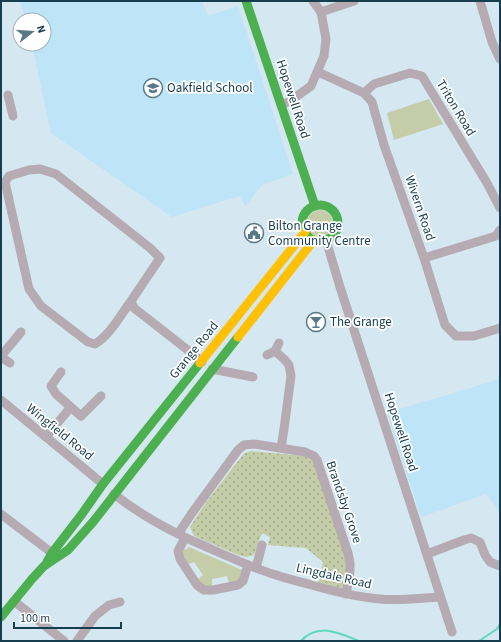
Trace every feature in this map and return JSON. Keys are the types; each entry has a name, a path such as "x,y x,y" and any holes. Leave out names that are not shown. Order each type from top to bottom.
{"street":[{"name":"Hopewell Road","path":"246,1 314,206"},
{"path":"280,105 290,101 311,86 324,56 326,39 321,12 313,1"},
{"path":"321,12 354,1"},
{"path":"480,1 492,42 500,59"},
{"path":"318,72 364,93"},
{"name":"Triton Road","path":"364,93 374,84 410,73 422,76 487,183 500,208"},
{"name":"Wivern Road","path":"364,93 372,102 384,145 424,258 445,325 456,336 474,336 500,328"},
{"path":"8,95 14,116"},
{"path":"1,109 11,106"},
{"path":"40,169 56,174 150,248 160,258 131,301 111,329 100,341 95,344 88,342 41,306 29,289 5,182 9,176 29,170 40,169"},
{"path":"320,205 331,208 335,212 338,223 335,234 331,238 320,241 314,240 305,232 302,222 303,217 310,208 320,205"},
{"path":"424,258 496,236 500,230"},
{"name":"Grange Road","path":"54,556 103,484 305,232"},
{"name":"Grange Road","path":"54,556 68,550 93,522 314,240"},
{"name":"Hopewell Road","path":"326,240 452,632"},
{"path":"131,301 134,308 212,369"},
{"path":"10,363 1,356 21,332"},
{"path":"274,350 289,365 291,376 280,448"},
{"name":"Grange Road","path":"212,369 253,377"},
{"path":"61,372 51,386 56,394 70,408 81,416 101,396"},
{"name":"Wingfield Road","path":"1,400 103,484"},
{"path":"46,437 70,408"},
{"name":"Brandsby Grove","path":"182,536 197,507 238,450 244,445 254,444 305,452 314,456 317,460 350,563 346,594"},
{"name":"Lingdale Road","path":"114,494 157,524 252,567 276,575 362,598 405,600 440,597"},
{"path":"1,514 54,556 32,579 1,617"},
{"path":"182,536 178,551 180,558 197,585 204,590 214,590 238,585 252,567 262,545"},
{"path":"426,554 471,538 480,542 485,555 490,562 500,566"},
{"path":"14,600 64,641"},
{"path":"77,641 95,616 109,605 120,602"}],"shaded area":[{"name":"Oakfield School","path":"20,1 202,1 208,16 238,6 293,174 262,185 246,206 239,196 172,217 51,133 34,52 52,52 52,12 23,12"},
{"path":"500,379 500,511 486,494 421,517 387,413"}],"green space":[{"path":"429,99 443,124 394,140 387,113"},
{"path":"320,210 329,214 333,223 329,232 320,236 311,232 307,223 311,214"},
{"path":"251,451 304,456 315,463 349,563 345,592 318,584 323,562 306,548 268,545 270,537 262,533 254,555 246,557 194,536 190,527 207,501 242,456"},
{"path":"189,547 242,570 241,579 230,584 227,576 212,579 212,586 210,588 196,581 203,575 194,562 186,565 182,558 183,550"}],"waterway":[{"path":"479,641 497,629 500,624"},
{"path":"301,641 308,635 322,631 337,632 359,641"}],"traffic: fast":[{"path":"246,1 315,206"},
{"path":"320,205 333,210 338,223 333,236 320,241 307,236 302,223 307,210 320,205"},
{"path":"1,617 44,566 68,550 93,522 238,337"},
{"path":"47,562 103,484 200,363"}],"traffic: slow":[{"path":"200,363 305,232"},
{"path":"238,337 314,240"}],"place":[{"name":"Oakfield School","path":"153,88"},
{"name":"Bilton Grange Community Centre","path":"254,233"},
{"name":"The Grange","path":"316,322"}]}
